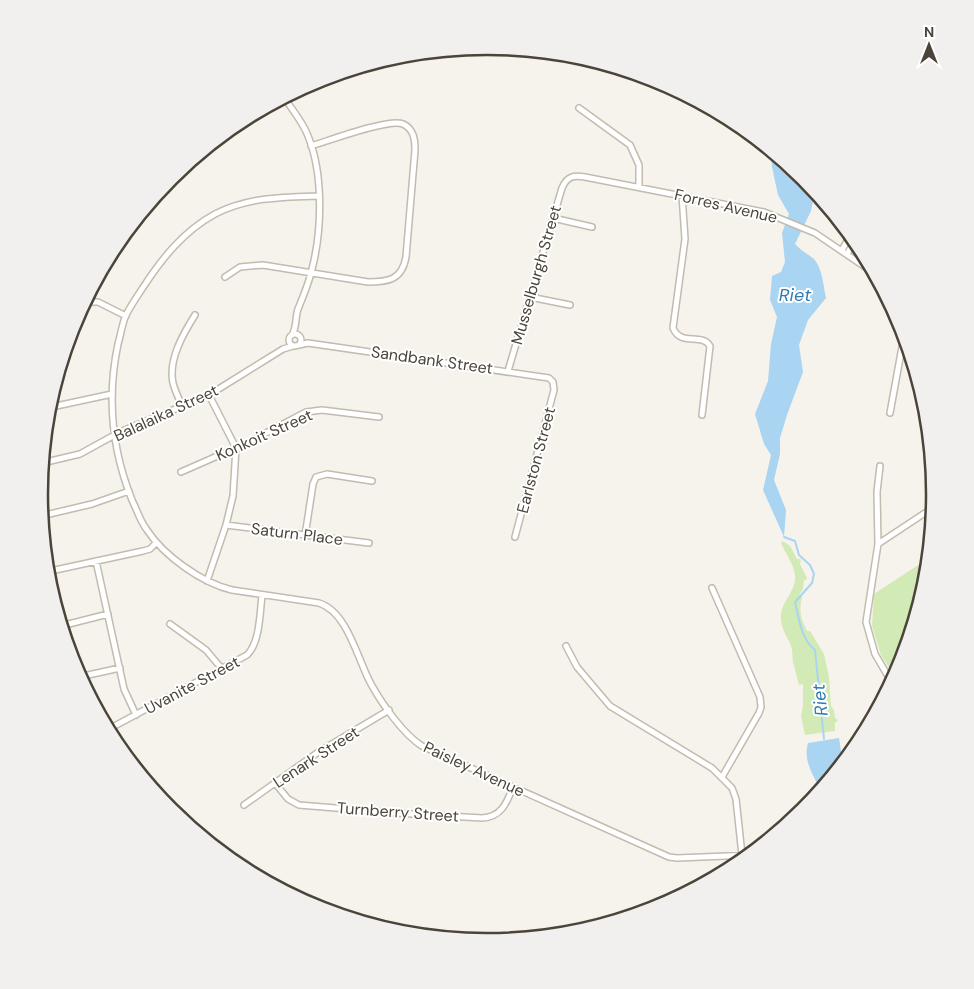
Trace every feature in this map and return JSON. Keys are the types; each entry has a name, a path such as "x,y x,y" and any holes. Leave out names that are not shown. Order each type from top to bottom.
{"street":[{"name":"Balalaika Street","path":"48,461 80,454 115,436 209,395 283,349 295,337 297,314 311,274 319,228 317,177 311,146 306,131 288,103"},
{"path":"579,108 630,145 640,165 639,187"},
{"path":"224,277 240,267 258,265 375,282 391,280 402,270 406,257 415,140 412,132 402,123 393,122 311,146"},
{"name":"Forres Avenue","path":"566,181 571,176 578,176 756,210 808,229 860,263"},
{"name":"Musselburgh Street","path":"508,371 553,218 566,181"},
{"path":"682,195 685,233 673,328 681,337 705,341 710,346 702,415"},
{"name":"Paisley Avenue","path":"318,196 277,197 243,204 223,211 199,224 165,255 126,316 116,356 112,394 115,436 119,460 141,520 156,543 207,581 224,588 319,603 333,611 352,640 370,683 406,733 418,744 669,856 677,858 738,855"},
{"path":"553,218 592,227"},
{"path":"842,250 846,242"},
{"path":"848,254 851,248"},
{"path":"530,297 570,305"},
{"path":"92,302 98,302 126,316"},
{"path":"182,406 173,383 173,367 181,339 195,315"},
{"path":"295,337 302,341 296,346 290,344 295,337"},
{"name":"Sandbank Street","path":"295,337 308,343 548,377 553,382"},
{"name":"Sandbank Street","path":"296,346 308,343"},
{"name":"Balalaika Street","path":"283,349 296,346"},
{"path":"890,413 902,349"},
{"name":"Earlston Street","path":"515,537 553,398 553,382"},
{"path":"57,406 112,394"},
{"path":"207,581 226,525 233,496 236,448 209,395"},
{"name":"Konkoit Street","path":"181,472 236,448 295,417 312,411 322,410 379,417"},
{"path":"880,466 877,492 878,544 866,622 875,654 887,675"},
{"path":"305,536 312,484 316,477 327,474 372,481"},
{"path":"48,514 92,504 129,491"},
{"path":"878,544 926,512"},
{"name":"Saturn Place","path":"226,525 368,543"},
{"path":"54,570 148,550 156,543"},
{"path":"96,561 126,694 136,715"},
{"path":"712,588 761,703 759,713 722,777"},
{"name":"Uvanite Street","path":"114,726 247,655 253,648 262,595"},
{"path":"67,624 108,614"},
{"path":"170,624 206,650 222,669"},
{"path":"566,646 577,667 610,706 712,768 732,788 736,798 742,852"},
{"path":"87,675 120,668"},
{"name":"Lenark Street","path":"244,805 317,753 390,710"},
{"name":"Turnberry Street","path":"275,783 288,799 299,804 396,813 482,818 491,817 501,811 513,787"}],"green space":[{"path":"783,541 790,546 797,559 801,559 800,564 807,578 804,580 803,589 799,595 802,597 801,614 807,631 810,631 824,654 829,677 831,706 834,710 835,718 838,720 835,723 835,731 805,735 801,716 803,684 799,685 791,645 781,622 781,612 795,581 793,567 781,543"},
{"path":"921,563 912,608 890,669 881,655 872,626 874,594"}],"water":[{"name":"Riet","path":"772,160 813,201 811,211 795,244 817,263 826,298 808,320 799,345 803,372 780,438 780,454 774,480 786,510 784,537 763,490 771,455 764,444 755,414 768,381 771,344 777,317 770,300 772,276 781,272 785,262 782,233 789,214 778,195"},
{"name":"Riet","path":"839,738 841,754 817,784 808,762 808,743"}],"waterway":[{"name":"Riet","path":"784,537 795,541 799,555 810,565 814,574 812,583 795,602 799,622 807,640 815,650 824,739"}]}
